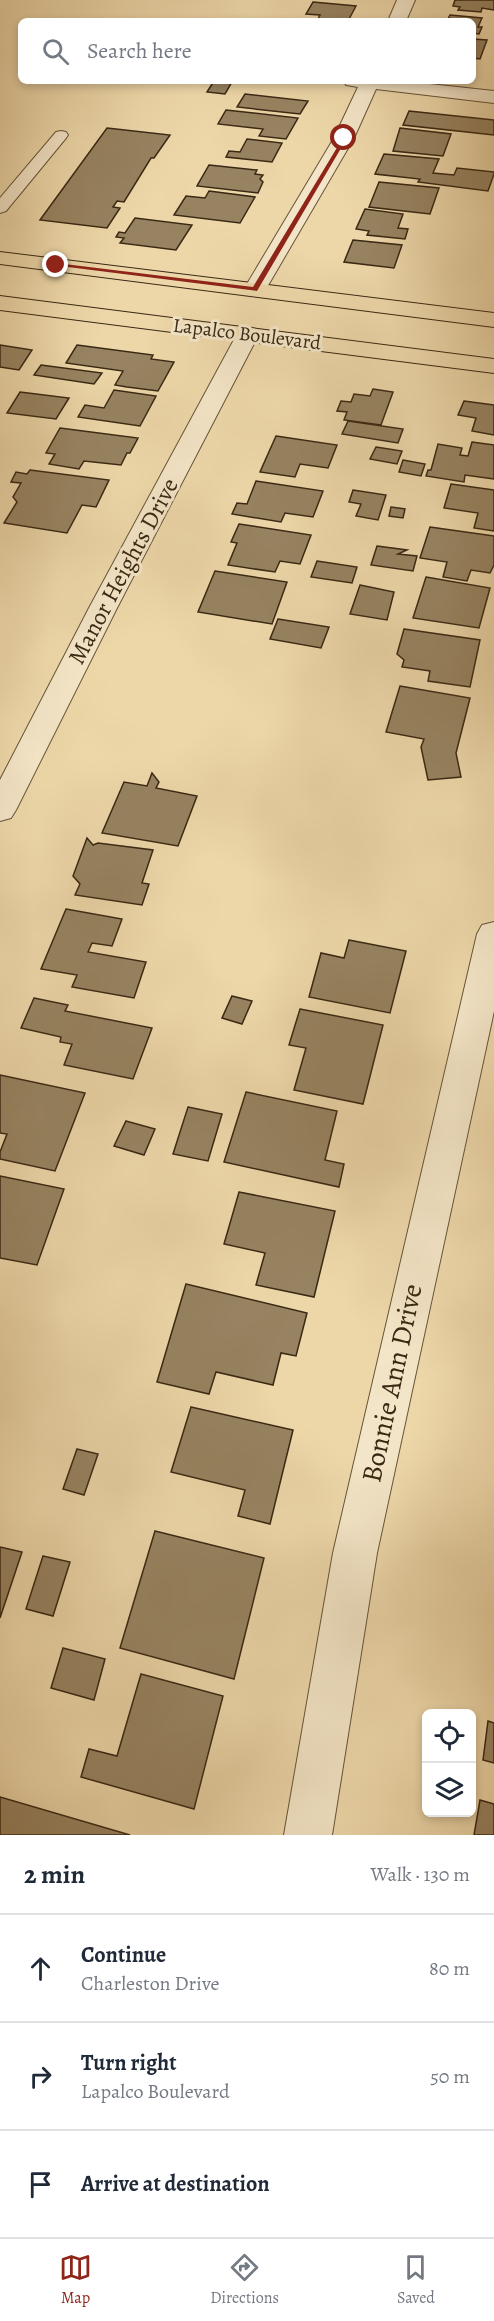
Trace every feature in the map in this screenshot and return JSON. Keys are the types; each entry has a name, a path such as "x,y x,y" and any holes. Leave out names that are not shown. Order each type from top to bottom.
{"main road":[{"name":"Lapalco Boulevard","path":"0,258 494,320"},
{"path":"0,270 56,265"},
{"name":"Lapalco Boulevard","path":"0,303 494,366"}],"street":[{"path":"398,18 406,0"},
{"path":"255,290 344,138 363,84"},
{"path":"383,84 494,96"},
{"name":"Manor Heights Drive","path":"0,810 103,608 248,334"},
{"name":"Bonnie Ann Drive","path":"308,1835 355,1553 494,934"}],"lane":[{"path":"0,208 61,135"}],"building":[{"path":"455,0 494,0 494,10 482,8 481,12 458,10 460,7 453,6"},
{"path":"313,2 356,6 350,18 318,18 320,15 306,14"},
{"path":"450,15 482,18 478,27 482,27 479,34 476,34 476,18 448,18"},
{"path":"476,39 487,40 480,59 476,58"},
{"path":"212,84 231,84 225,94 207,92"},
{"path":"245,94 308,101 300,114 237,107"},
{"path":"226,110 298,118 286,139 259,136 263,129 218,124"},
{"path":"409,111 494,120 494,135 403,125"},
{"path":"107,128 170,135 154,158 151,158 124,202 117,201 113,207 120,208 107,228 40,220"},
{"path":"400,128 451,134 443,156 393,151"},
{"path":"247,139 282,143 272,162 226,157 229,151 240,152"},
{"path":"384,154 439,159 433,173 454,175 457,168 494,172 494,174 488,191 375,174"},
{"path":"209,165 257,170 255,174 263,175 260,179 263,182 258,193 197,186"},
{"path":"379,182 439,188 430,214 369,207"},
{"path":"209,191 255,197 240,223 174,215 186,196 205,198"},
{"path":"365,209 403,214 398,228 408,229 405,239 367,235 369,231 356,229"},
{"path":"135,218 192,225 176,250 120,243 124,238 116,237 119,232 125,233"},
{"path":"353,240 402,245 394,268 344,262"},
{"path":"0,345 32,350 19,370 0,367"},
{"path":"77,345 153,355 151,359 174,362 158,391 115,385 123,371 66,363"},
{"path":"41,365 102,373 94,384 34,375"},
{"path":"373,389 393,392 381,425 344,420 347,412 337,411 341,401 351,402 354,394 370,396"},
{"path":"114,390 156,396 140,426 78,417 85,405 104,408"},
{"path":"20,392 69,398 56,419 7,413"},
{"path":"464,401 494,405 494,435 472,431 476,418 458,415"},
{"path":"348,421 403,429 398,443 342,434"},
{"path":"60,428 138,438 121,465 84,461 79,469 49,464 55,454 46,453"},
{"path":"276,436 337,445 328,468 300,464 295,477 260,472"},
{"path":"472,442 494,445 494,479 465,475 464,482 426,476 428,470 431,470 438,444 462,448 460,455 468,456"},
{"path":"376,447 402,451 397,464 370,459"},
{"path":"403,460 425,464 421,476 399,472"},
{"path":"30,470 109,480 96,507 82,505 67,533 4,523 17,502 13,497 21,483 11,482 16,472 27,474"},
{"path":"256,481 323,491 313,517 285,513 281,522 232,514 237,503 247,504"},
{"path":"451,484 494,490 494,531 474,528 478,513 444,508"},
{"path":"353,490 386,495 378,520 356,516 361,504 349,502"},
{"path":"391,507 405,509 403,518 389,516"},
{"path":"239,524 311,535 300,564 280,561 275,572 228,565 237,543 231,542"},
{"path":"430,527 494,536 494,565 490,573 471,570 467,581 443,577 447,562 420,558"},
{"path":"377,546 407,550 398,554 417,556 413,571 371,565"},
{"path":"317,561 357,567 352,583 311,577"},
{"path":"215,571 287,582 272,624 198,612"},
{"path":"426,577 490,588 479,628 413,618"},
{"path":"360,585 394,592 387,620 350,614"},
{"path":"278,619 329,627 321,648 270,639"},
{"path":"404,629 480,640 470,687 428,681 430,671 402,667 404,660 397,654"},
{"path":"400,686 470,698 456,753 461,777 428,780 421,747 424,739 386,732"},
{"path":"152,773 159,782 156,788 197,796 178,846 102,833 124,782 147,786"},
{"path":"87,838 93,845 98,843 153,850 142,883 149,884 142,905 75,895 80,884 73,876"},
{"path":"66,909 122,919 112,946 92,943 88,952 146,962 134,998 72,987 77,975 41,969"},
{"path":"349,940 406,951 390,1013 309,997 321,953 344,958"},
{"path":"232,996 252,1001 242,1024 222,1018"},
{"path":"34,998 68,1005 65,1011 152,1028 133,1079 64,1065 72,1044 60,1042 61,1037 21,1028"},
{"path":"300,1009 383,1025 363,1104 294,1090 306,1048 289,1045"},
{"path":"0,1075 85,1093 55,1171 0,1159 0,1152 7,1134 0,1133"},
{"path":"246,1092 337,1111 325,1160 344,1164 339,1187 224,1162"},
{"path":"188,1107 222,1114 208,1161 173,1154"},
{"path":"126,1121 155,1129 144,1155 114,1146"},
{"path":"0,1176 64,1189 37,1265 0,1258"},
{"path":"239,1192 335,1211 314,1297 256,1285 265,1253 224,1244"},
{"path":"186,1284 307,1313 296,1356 281,1353 273,1385 216,1372 209,1394 157,1382"},
{"path":"191,1407 293,1430 270,1524 238,1516 245,1490 171,1472"},
{"path":"77,1449 98,1454 84,1495 63,1489"},
{"path":"155,1531 264,1558 234,1679 120,1648"},
{"path":"0,1547 22,1552 0,1618"},
{"path":"43,1556 70,1562 53,1616 26,1609"},
{"path":"63,1648 105,1659 94,1700 51,1688"},
{"path":"141,1674 223,1696 194,1809 81,1777 89,1749 117,1756"},
{"path":"488,1721 494,1723 494,1763 483,1760"},
{"path":"0,1797 130,1835 0,1835"},
{"path":"480,1800 494,1804 494,1835 474,1835"}],"route":[{"path":"56,265 255,290 344,138"}]}
